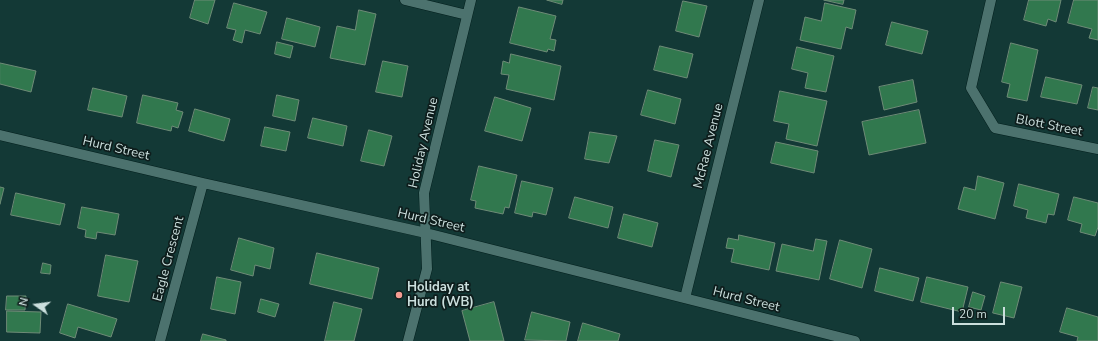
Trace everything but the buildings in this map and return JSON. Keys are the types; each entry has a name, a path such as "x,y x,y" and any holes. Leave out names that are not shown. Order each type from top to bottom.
{"street":[{"path":"405,0 467,15"},
{"name":"Holiday Avenue","path":"408,341 427,269 424,193 471,0"},
{"name":"McRae Avenue","path":"684,298 759,0"},
{"name":"Blott Street","path":"991,0 971,88 995,128 1098,149"},
{"name":"Hurd Street","path":"0,135 203,183 426,233 684,298 828,338 855,341"},
{"name":"Eagle Crescent","path":"160,341 203,183"}],"place":[{"name":"Holiday at Hurd (WB)","path":"399,295"}]}
